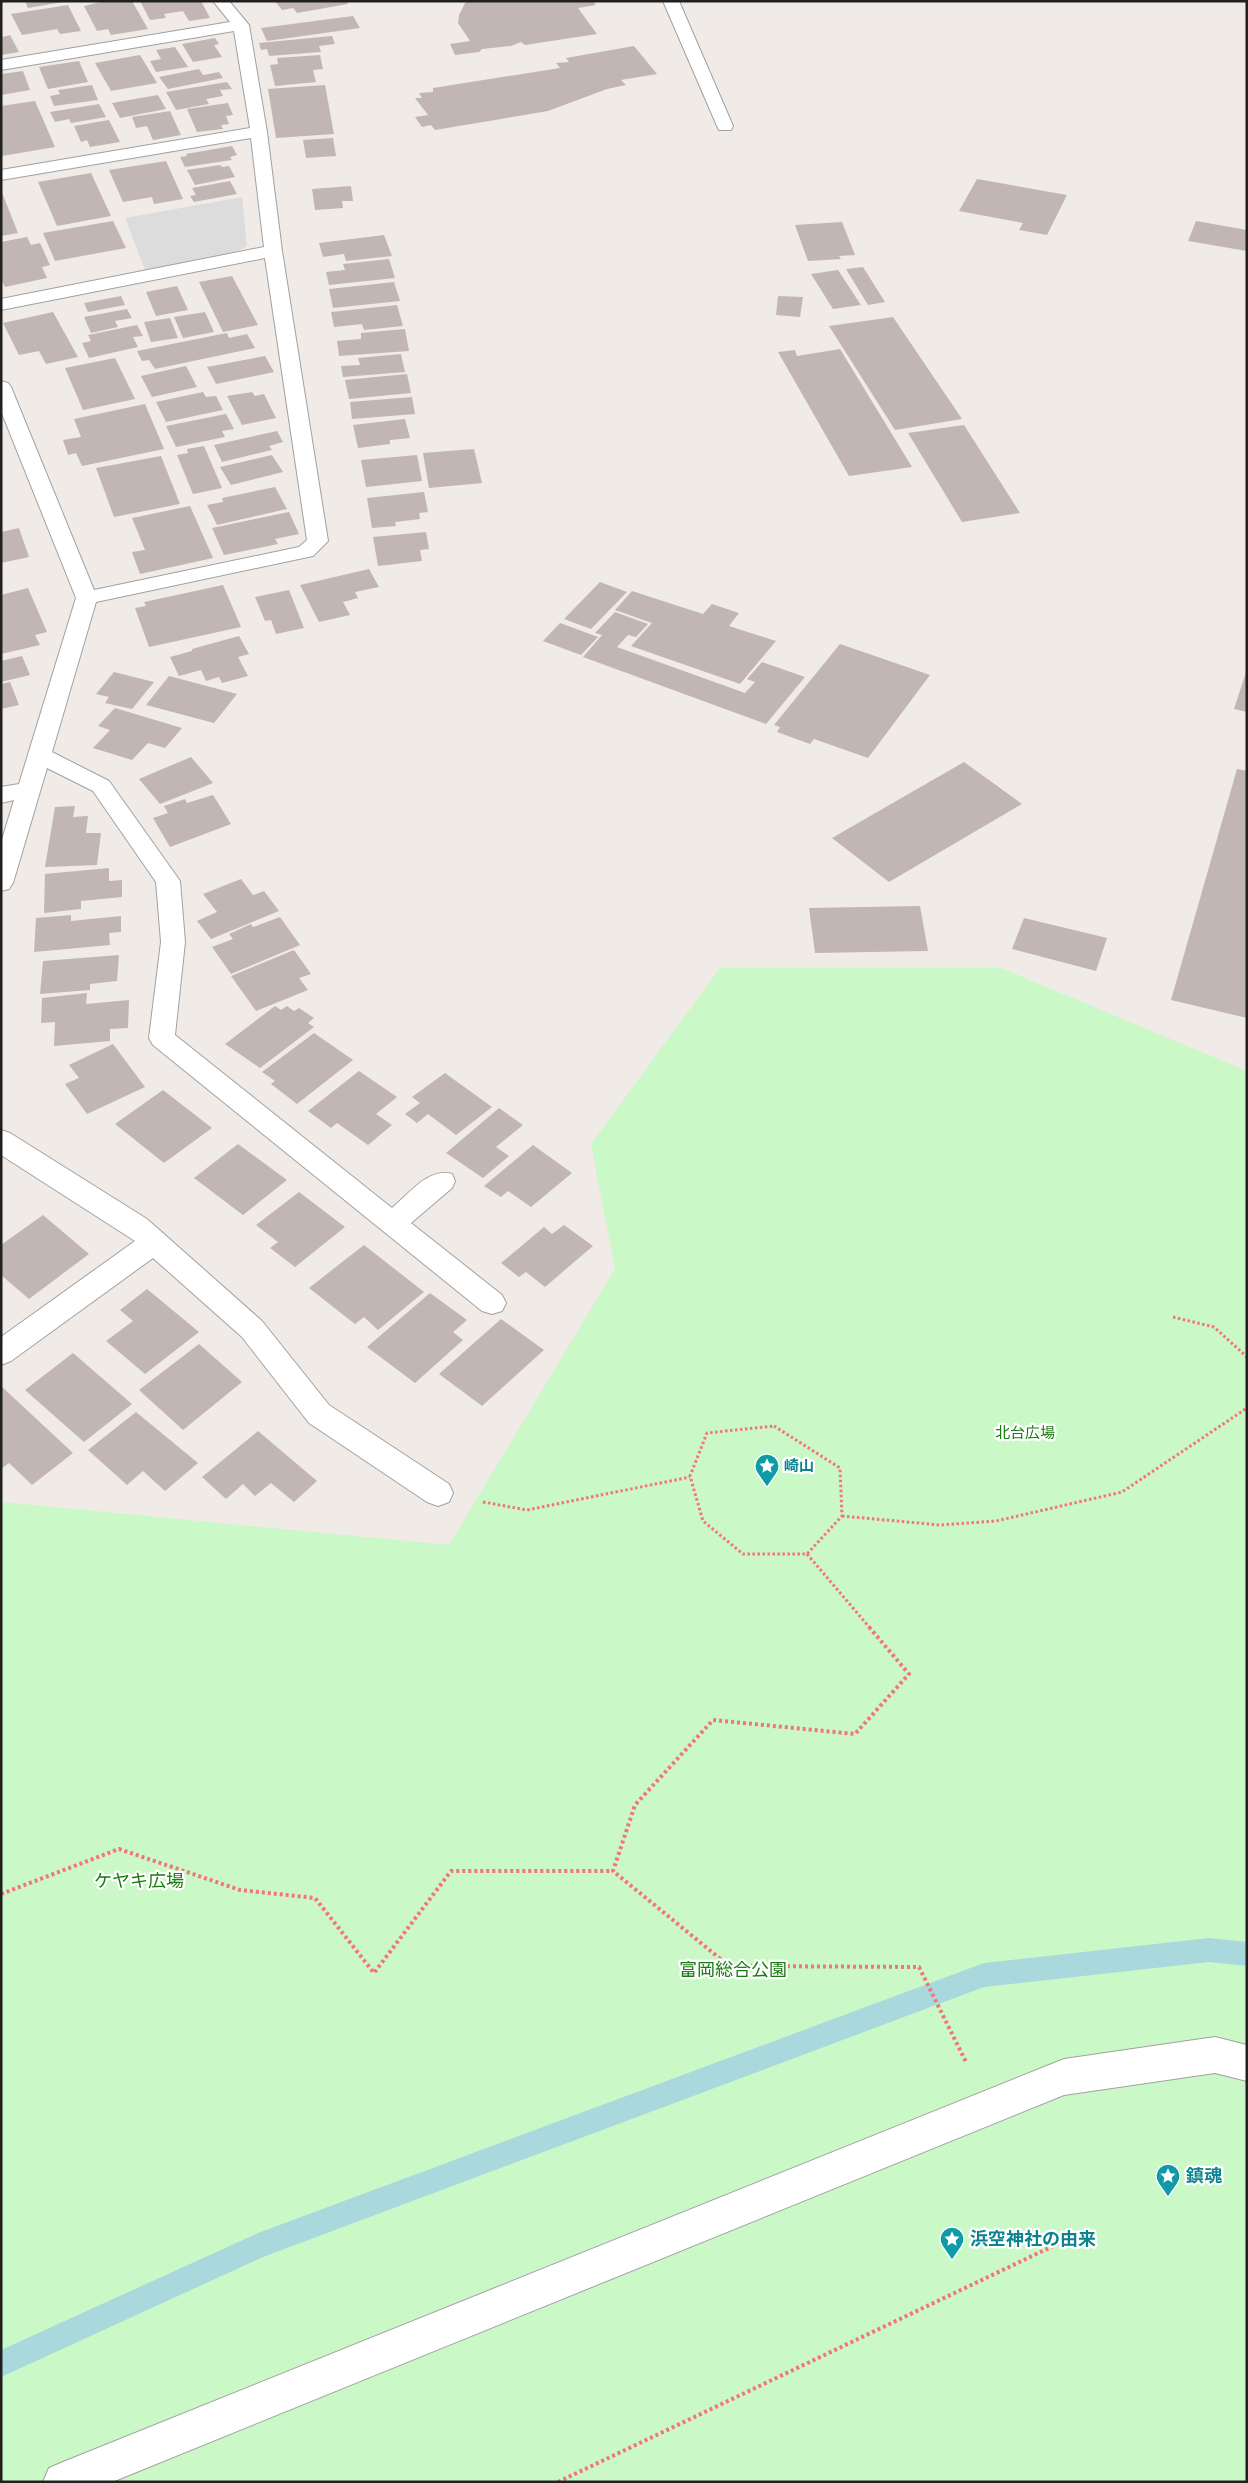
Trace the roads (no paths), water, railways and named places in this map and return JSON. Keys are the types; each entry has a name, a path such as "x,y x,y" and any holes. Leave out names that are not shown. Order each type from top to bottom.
{"street":[{"path":"87,598 306,552 318,541 273,252 259,132 241,24 221,1"},
{"path":"671,1 725,126"},
{"path":"1,65 241,24"},
{"path":"1,175 259,132"},
{"path":"1,305 273,252"},
{"path":"1,387 87,598 41,756 1,883"},
{"path":"41,756 101,786 168,881 173,942 162,1038 492,1303"},
{"path":"1,796 30,790"},
{"path":"1,1140 3,1144 137,1227 252,1329 319,1414 438,1494"},
{"path":"392,1223 442,1181"},
{"path":"1,1353 154,1242"},
{"path":"63,2482 1064,2077 1215,2055 1247,2063"}],"waterway":[{"path":"1,2364 258,2246 984,1975 1209,1950 1247,1954"}],"place":[{"name":"崎山","path":"767,1487"},
{"name":"鎮魂","path":"1168,2197"},
{"name":"浜空神社の由来","path":"952,2260"}],"park label":[{"name":"北台広場","path":"1025,1433"},
{"name":"ケヤキ広場","path":"139,1881"},
{"name":"富岡総合公園","path":"733,1970"}]}
